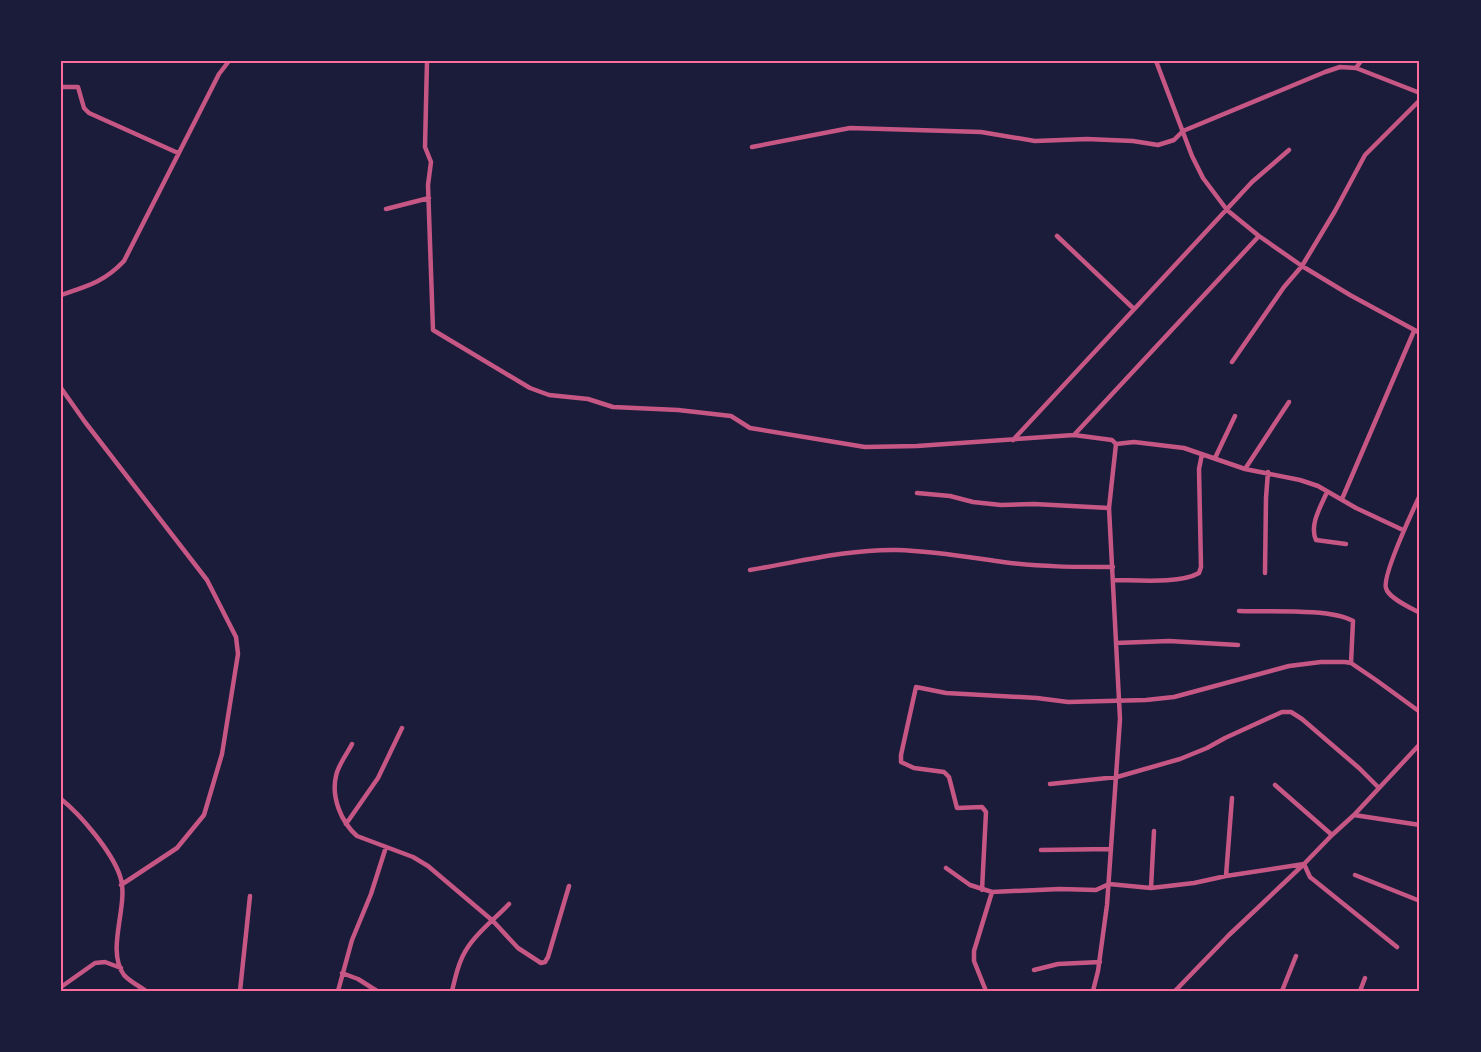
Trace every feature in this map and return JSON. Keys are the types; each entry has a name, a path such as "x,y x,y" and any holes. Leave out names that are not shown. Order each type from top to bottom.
{"street":[{"path":"61,296 101,281 124,261 178,152 219,74 229,61"},
{"path":"427,61 425,147 431,162 428,185 433,330 530,388 548,395 588,399 614,407 678,410 731,416 750,428 865,447 917,446 1074,435 1112,440 1116,444 1134,442 1154,443 1184,448 1245,469 1268,472 1318,486 1364,512 1403,530"},
{"path":"1156,61 1192,156 1203,178 1227,210 1259,236 1302,266 1350,295 1420,333"},
{"path":"1356,68 1361,61"},
{"path":"752,146 850,128 981,132 1035,141 1087,139 1132,141 1158,145 1174,140 1183,131 1340,67 1356,68 1420,93"},
{"path":"61,87 78,87 84,108 89,113 178,152"},
{"path":"1232,362 1284,287 1302,266 1335,211 1365,155 1420,100"},
{"path":"1013,440 1252,182 1289,150"},
{"path":"386,208 429,198"},
{"path":"1057,236 1134,309"},
{"path":"1074,435 1120,383 1259,236"},
{"path":"1342,499 1414,331"},
{"path":"61,388 207,580 236,637 238,654 222,754 204,815 177,848 121,885"},
{"path":"1245,469 1289,402"},
{"path":"1215,458 1235,416"},
{"path":"1094,991 1100,962 1109,884 1120,719 1109,508 1116,444"},
{"path":"1114,580 1174,579 1193,577 1199,573 1201,567 1198,510 1199,470 1202,454"},
{"path":"1265,573 1268,472"},
{"path":"1327,492 1319,510 1313,534 1316,540 1346,544"},
{"path":"916,493 950,496 973,502 1001,505 1034,504 1109,508"},
{"path":"1420,495 1403,530 1386,578 1385,588 1388,593 1420,613"},
{"path":"750,570 860,552 897,550 1047,566 1113,567"},
{"path":"1239,611 1326,614 1348,618 1353,621 1354,630 1351,663"},
{"path":"1116,643 1169,641 1238,645"},
{"path":"982,890 986,812 982,807 957,808 948,777 944,772 914,768 901,762 900,755 916,687 946,693 1037,698 1068,702 1120,702 1174,698 1289,666 1321,662 1351,663 1420,712"},
{"path":"1050,784 1117,777 1180,759 1282,712 1291,712 1302,719 1359,768 1379,788"},
{"path":"346,824 378,778 402,728"},
{"path":"352,744 336,776 336,800 340,813 350,830 357,836 413,857 428,866 493,921 518,948 541,963 546,962 554,941 569,886"},
{"path":"1174,991 1229,935 1354,815 1419,747"},
{"path":"1275,785 1332,835"},
{"path":"1226,876 1232,798"},
{"path":"61,799 91,829 111,858 120,876 118,960 126,977 146,991"},
{"path":"1354,815 1420,824"},
{"path":"1151,888 1154,831"},
{"path":"338,991 352,940 372,894 386,847"},
{"path":"1041,850 1111,849"},
{"path":"946,868 970,885 992,892 1060,889 1096,890 1109,884 1151,888 1194,883 1304,864"},
{"path":"1304,864 1310,877 1398,947"},
{"path":"1355,876 1420,901"},
{"path":"986,991 974,961 974,951 992,892"},
{"path":"240,991 250,896"},
{"path":"452,991 458,969 468,946 508,904"},
{"path":"1282,991 1296,956"},
{"path":"61,987 95,963 105,962 121,968"},
{"path":"1034,970 1058,964 1100,962"},
{"path":"342,973 358,979 377,991"},
{"path":"1360,991 1364,978"}]}
